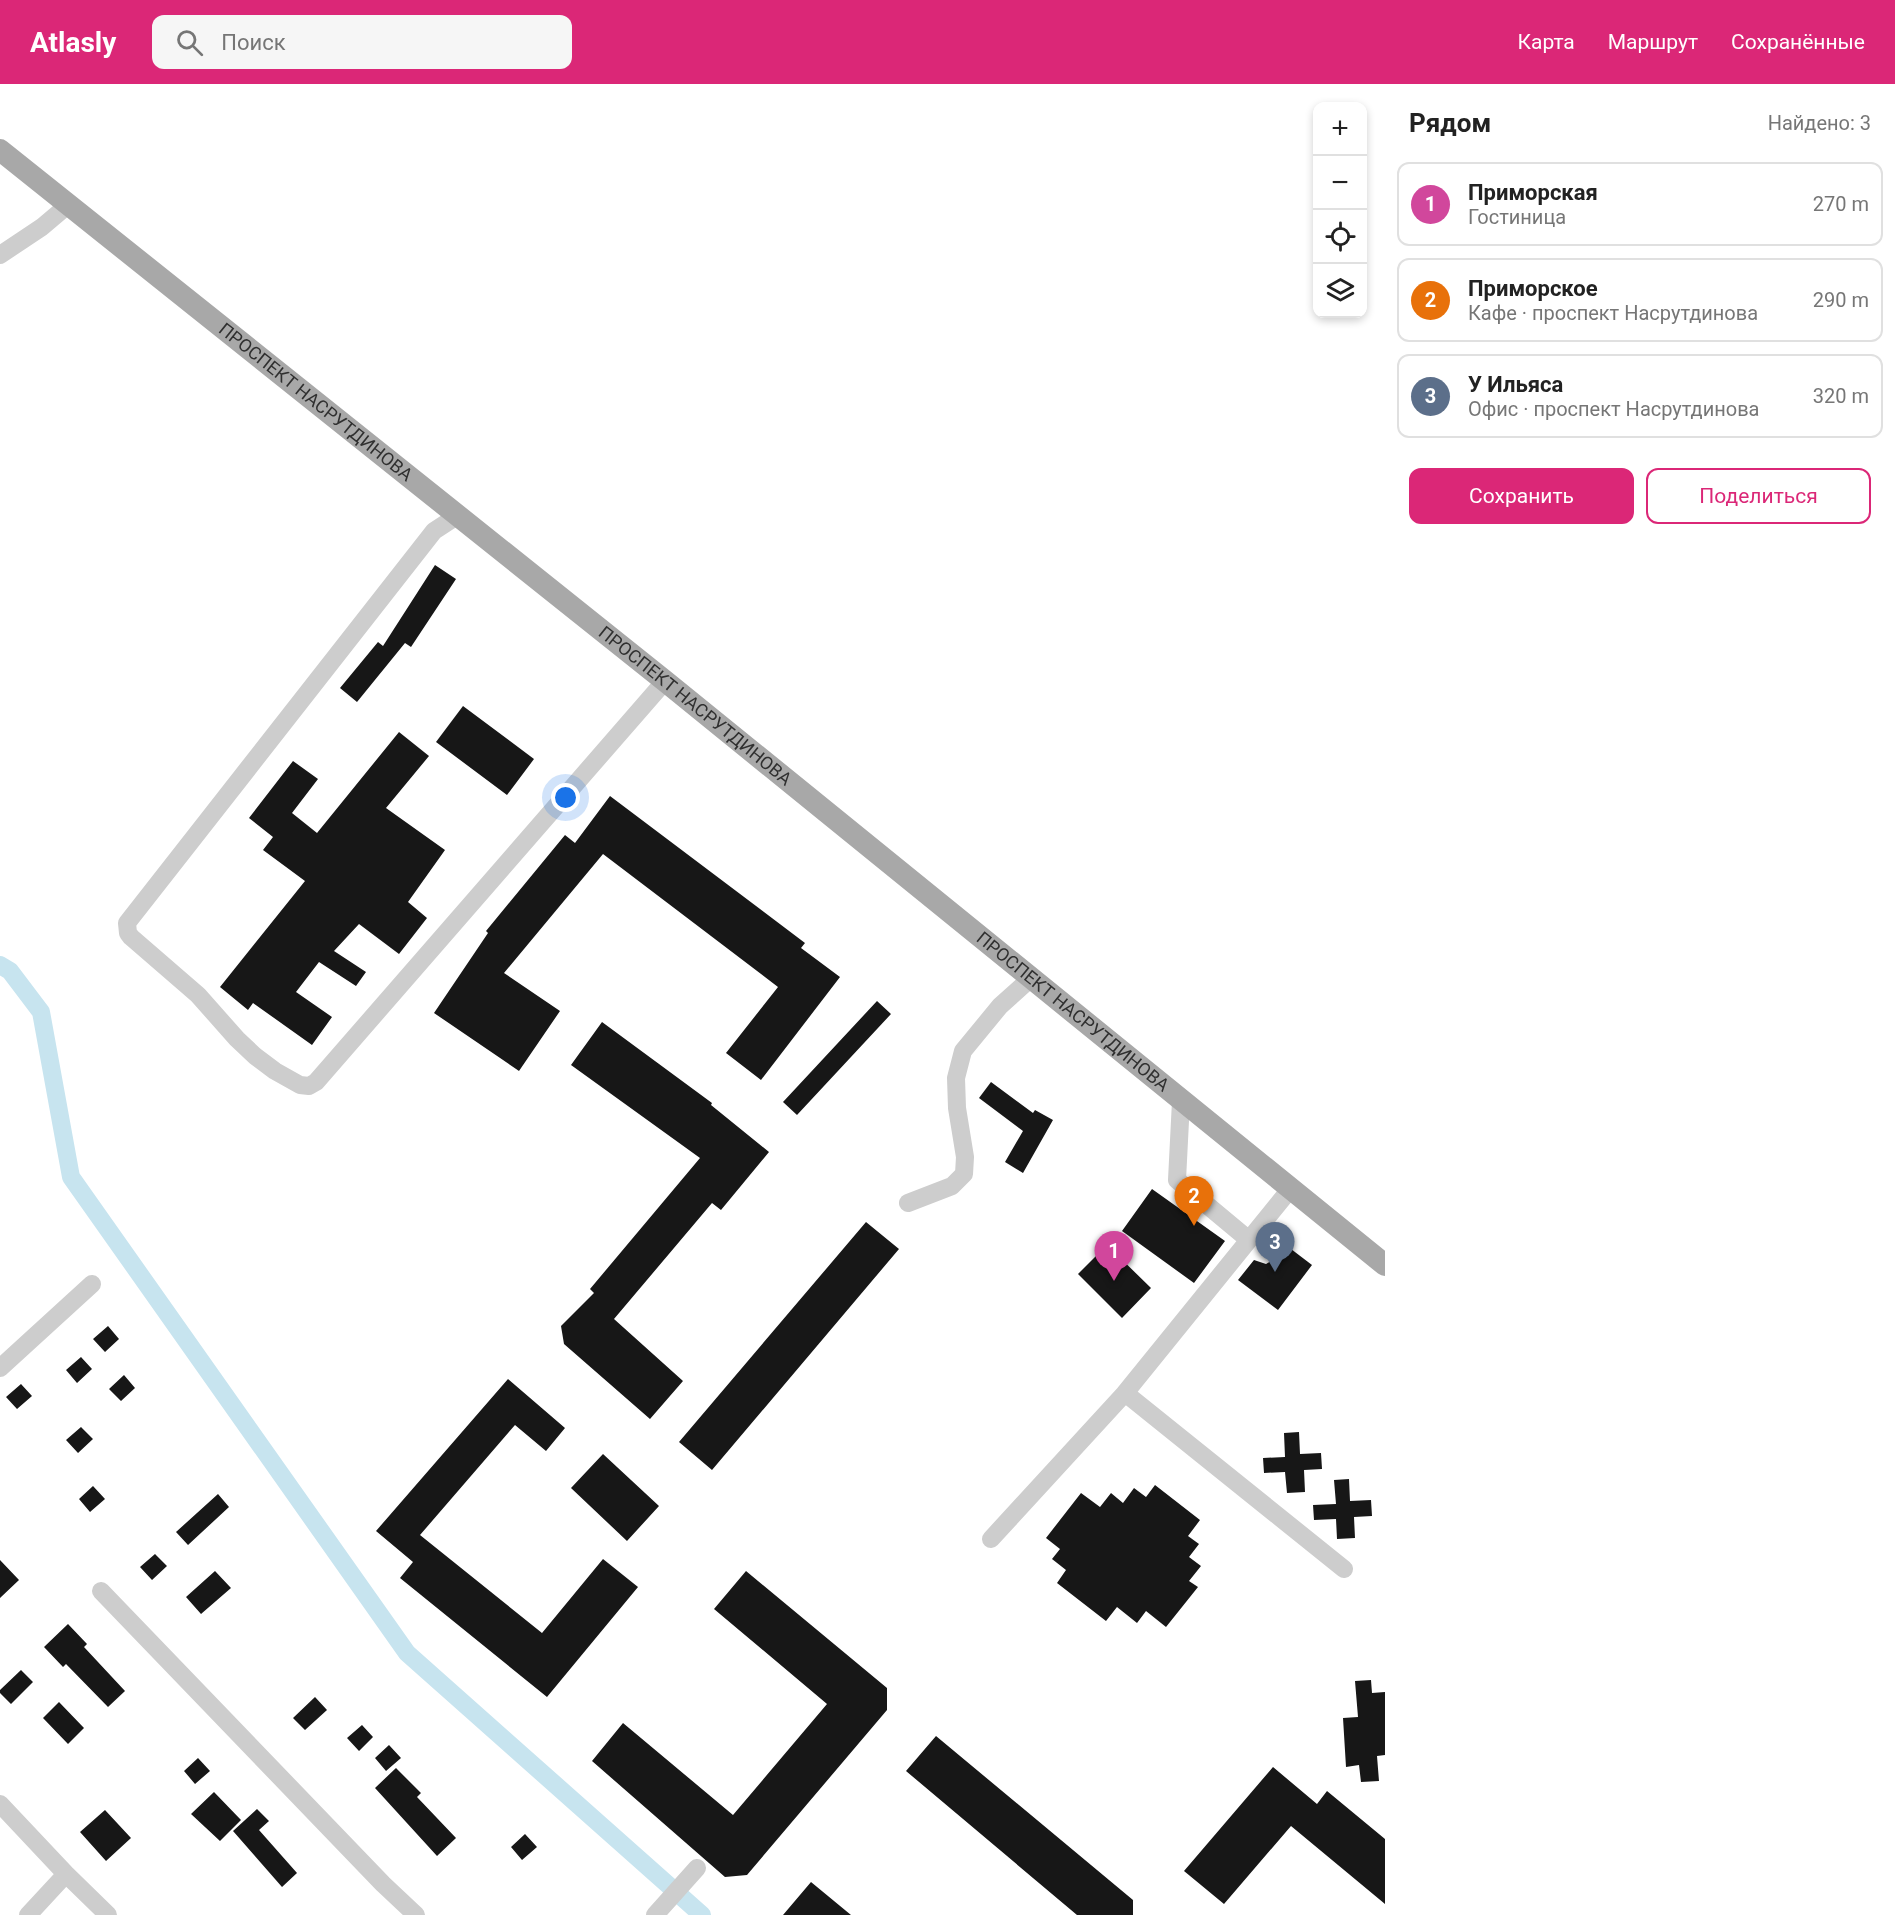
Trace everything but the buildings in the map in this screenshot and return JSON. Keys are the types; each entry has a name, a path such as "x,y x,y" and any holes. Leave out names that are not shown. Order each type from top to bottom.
{"main road":[{"name":"ПРОСПЕКТ НАСРУТДИНОВА","path":"0,150 665,681 1385,1265"}],"street":[{"path":"0,255 42,227 68,205"},
{"path":"457,516 434,531 127,923 131,937 198,994 255,1056 300,1085 309,1086 316,1082 665,681"},
{"path":"908,1203 952,1186 964,1174 965,1157 957,1108 956,1078 963,1051 1000,1006 1030,979"},
{"path":"1181,1101 1177,1180 1249,1240"},
{"path":"991,1539 1125,1393 1291,1188"},
{"path":"0,1368 92,1284"},
{"path":"1125,1393 1344,1569"},
{"path":"101,1591 383,1884 416,1915"},
{"path":"0,1804 108,1915"},
{"path":"655,1915 697,1868"},
{"path":"28,1915 66,1874"}],"waterway":[{"path":"0,965 10,971 41,1012 71,1177 407,1653 702,1915"}],"place":[{"name":"Приморское","path":"1194,1226"},
{"name":"У Ильяса","path":"1275,1272"},
{"name":"Приморская","path":"1114,1281"}]}
